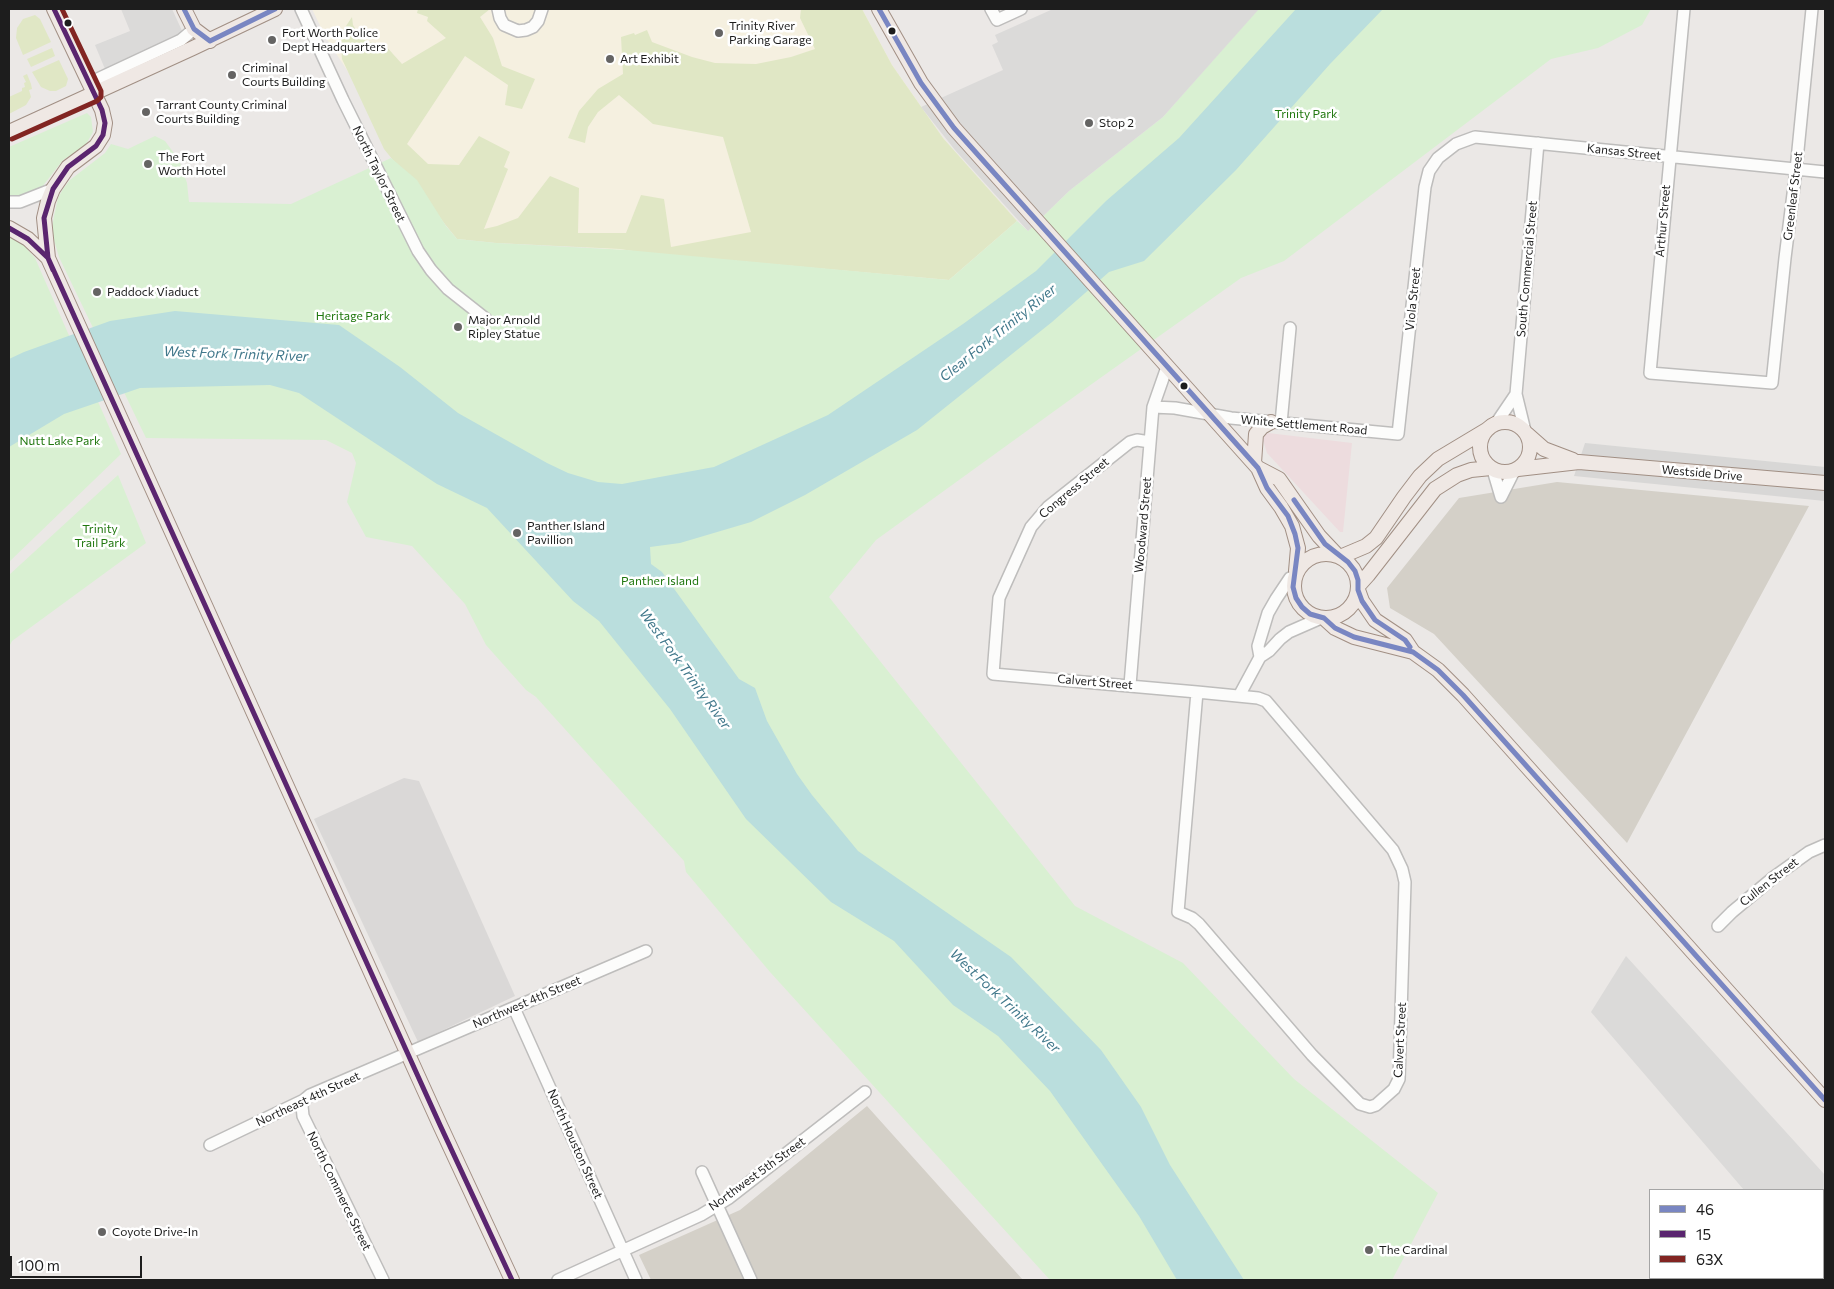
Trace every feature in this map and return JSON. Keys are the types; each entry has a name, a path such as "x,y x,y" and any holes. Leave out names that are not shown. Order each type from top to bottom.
{"main road":[{"path":"54,9 104,116 103,135 96,146 64,172 53,188 44,218 48,260 512,1280"},
{"path":"184,9 194,29 210,41"},
{"path":"9,132 92,88 210,41 275,9"},
{"path":"879,9 921,83 954,128 1256,466 1267,488 1292,526 1298,548 1294,587 1296,598 1302,607 1310,614 1322,618 1335,628 1354,637 1414,652"},
{"path":"9,228 28,240 48,260"},
{"path":"1256,466 1256,434 1262,427 1276,422"},
{"path":"1296,573 1308,558 1319,554 1338,556 1366,546 1376,538 1420,476 1438,459 1491,427 1503,422 1517,425 1526,433 1531,447 1526,461 1516,470 1508,473 1492,469 1471,470 1457,475 1435,489 1358,588 1355,600 1345,612 1337,617 1322,618"},
{"path":"1491,427 1481,441 1480,449 1482,457 1492,469"},
{"name":"Westside Drive","path":"1526,433 1544,449 1579,462"},
{"name":"Westside Drive","path":"1516,470 1579,462 1825,484"},
{"path":"1256,466 1279,479 1317,534 1338,556 1348,562 1354,571 1362,601 1375,620 1405,640 1414,652 1438,670 1463,695 1825,1100"}],"street":[{"name":"North Taylor Street","path":"301,9 343,100 418,250 448,289 486,319"},
{"path":"498,9 504,25 518,31 533,27 538,21 542,9"},
{"path":"992,9 997,20 1021,9"},
{"name":"Arthur Street","path":"1684,9 1650,373 1772,383"},
{"name":"Greenleaf Street","path":"1772,383 1812,9"},
{"path":"92,88 181,40 194,29"},
{"name":"Kansas Street","path":"1433,166 1438,158 1456,144 1475,137 1825,172"},
{"name":"South Commercial Street","path":"1526,433 1516,394 1538,143"},
{"name":"Viola Street","path":"1398,434 1426,187 1433,166"},
{"path":"9,202 20,202 53,188"},
{"path":"1276,422 1290,328"},
{"name":"Woodward Street","path":"1130,685 1153,407 1167,367"},
{"name":"South Commercial Street","path":"1491,427 1516,394"},
{"name":"White Settlement Road","path":"1153,407 1175,408 1231,418 1398,434"},
{"name":"Congress Street","path":"993,674 999,598 1032,527 1048,507 1130,442 1137,440 1150,442"},
{"path":"1492,469 1501,497 1516,470"},
{"path":"1260,657 1258,646 1268,613 1290,578 1296,573"},
{"path":"1238,696 1260,657 1289,632 1322,618"},
{"name":"Calvert Street","path":"993,674 1130,685 1258,698 1266,701 1393,850 1404,875 1399,1079 1394,1089 1376,1105 1370,1107 1360,1104 1312,1055 1199,924 1192,918 1178,912 1197,692"},
{"name":"Cullen Street","path":"1718,926 1774,877 1809,852 1825,845"},
{"name":"Northwest 4th Street","path":"408,1054 646,951"},
{"name":"North Houston Street","path":"514,1008 636,1280"},
{"name":"Northeast 4th Street","path":"210,1146 304,1100 310,1095 408,1054"},
{"name":"Northwest 5th Street","path":"558,1280 686,1222 729,1198 865,1092"},
{"name":"North Commerce Street","path":"304,1100 302,1106 303,1116 382,1280"},
{"path":"702,1172 751,1280"}],"shaded area":[{"path":"121,9 172,9 184,35 105,69 95,45 130,31"},
{"path":"312,9 862,9 892,65 943,138 1017,221 949,280 528,242 457,239 326,38"},
{"path":"1053,9 1259,9 1163,117 1069,191 1028,231 955,150 921,107 1003,70 992,45 998,42 995,35"},
{"path":"1268,433 1352,443 1343,532 1340,532 1267,453 1263,440 1264,435"},
{"path":"1557,482 1809,506 1627,843 1434,634 1390,608 1387,588 1459,498"},
{"path":"404,778 419,781 515,996 418,1042 314,819"},
{"path":"1626,956 1825,1175 1825,1251 1824,1189 1743,1189 1591,1012"},
{"path":"867,1106 1023,1280 651,1280 639,1255 740,1210"}],"green space":[{"path":"418,9 490,9 480,17 493,38 502,66 535,79 522,109 505,105 508,85 465,56 407,144 428,164 459,165 479,136 510,152 504,167 508,169 484,229 518,218 550,176 579,188 578,233 626,233 641,195 664,199 671,247 751,232 723,137 653,124 619,95 598,112 588,127 585,143 568,138 579,111 598,89 623,74 621,37 634,33 635,35 647,30 652,42 692,57 715,63 756,64 791,57 815,49 800,18 801,9 862,9 892,65 943,138 1017,221 949,280 620,249 496,243 457,239 384,149 342,59 341,44 344,29 352,17 353,25 361,38 368,42 384,44 402,64 446,38 427,21 428,17 417,13"},
{"name":"Panther Island","path":"1258,9 1651,9 1642,25 1598,48 1551,59 1284,261 1241,278 1089,386 876,540 829,597 1075,906 1183,963 1294,1079 1438,1193 1392,1280 1050,1280 770,972 686,872 684,861 536,697 526,690 486,645 465,604 412,546 366,537 347,502 356,463 352,453 326,440 146,438 59,257 52,228 58,198 70,180 105,153 111,144 128,149 155,136 165,141 179,160 187,183 189,202 291,204 391,158 417,180 446,226 457,239 627,250 949,280 1017,221 1028,231 1069,191 1163,117"},
{"path":"35,15 40,19 51,42 23,55 16,38 17,28 23,19"},
{"path":"52,48 55,56 31,67 27,59"},
{"path":"59,60 68,79 66,86 56,91 50,91 41,87 32,72"},
{"path":"27,74 32,89 29,90 31,97 26,105 9,114 9,97 22,91 26,82 23,76"},
{"path":"87,113 91,117 93,132 85,146 63,160 42,187 20,197 9,196 9,147"},
{"name":"Nutt Lake Park","path":"9,235 19,240 35,258 121,454 9,562"},
{"name":"Trinity Trail Park","path":"118,475 146,543 12,641 9,647 9,575"}],"water":[{"path":"1296,9 1383,9 1330,64 1236,170 1144,261 1109,272 1052,322 917,430 805,495 751,522 680,543 650,547 651,564 662,572 739,679 755,688 767,721 797,774 858,851 1011,957 1101,1050 1141,1107 1170,1165 1244,1280 1177,1280 1139,1216 1050,1091 998,1036 953,1005 894,941 831,902 746,819 670,709 599,621 573,601 487,508 437,484 299,393 270,385 140,388 64,414 9,447 9,359 110,321 175,311 339,325 400,367 458,413 547,463 568,473 598,482 622,484 714,467 828,415 963,324 1036,271 1106,201 1179,138"}],"pier":[{"path":"1585,443 1825,467 1825,501 1574,476"}],"transit line":[{"name":"15","path":"54,9 102,110 105,123 103,135 96,146 68,167 53,189 44,218 48,258 512,1280"},
{"name":"63X","path":"12,139 97,101 101,97 101,91 62,9"},
{"name":"46","path":"184,9 194,29 210,41 275,9"},
{"name":"46","path":"879,9 921,83 954,128 1258,468 1267,488 1288,516 1295,534 1298,548 1293,587 1296,598 1302,607 1310,614 1324,618 1335,628 1354,637 1413,652 1438,670 1463,695 1825,1100"},
{"name":"15","path":"9,228 28,239 48,258 53,270"},
{"name":"46","path":"1294,500 1325,544 1348,562 1355,571 1362,601 1375,620 1405,640 1410,647"}],"place":[{"name":"Trinity River Parking Garage","path":"719,33"},
{"name":"Fort Worth Police Dept Headquarters","path":"272,40"},
{"name":"Art Exhibit","path":"610,59"},
{"name":"Criminal Courts Building","path":"232,75"},
{"name":"Tarrant County Criminal Courts Building","path":"146,112"},
{"name":"Stop 2","path":"1089,123"},
{"name":"The Fort Worth Hotel","path":"148,164"},
{"name":"Paddock Viaduct","path":"97,292"},
{"name":"Major Arnold Ripley Statue","path":"458,327"},
{"name":"Panther Island Pavillion","path":"517,533"},
{"name":"Coyote Drive-In","path":"102,1232"},
{"name":"The Cardinal","path":"1369,1250"}],"park label":[{"name":"Trinity Park","path":"1306,114"},
{"name":"Heritage Park","path":"353,316"}],"water label":[{"name":"Clear Fork Trinity River","path":"998,333"},
{"name":"West Fork Trinity River","path":"236,354"},
{"name":"West Fork Trinity River","path":"685,669"},
{"name":"West Fork Trinity River","path":"1005,1001"}]}
